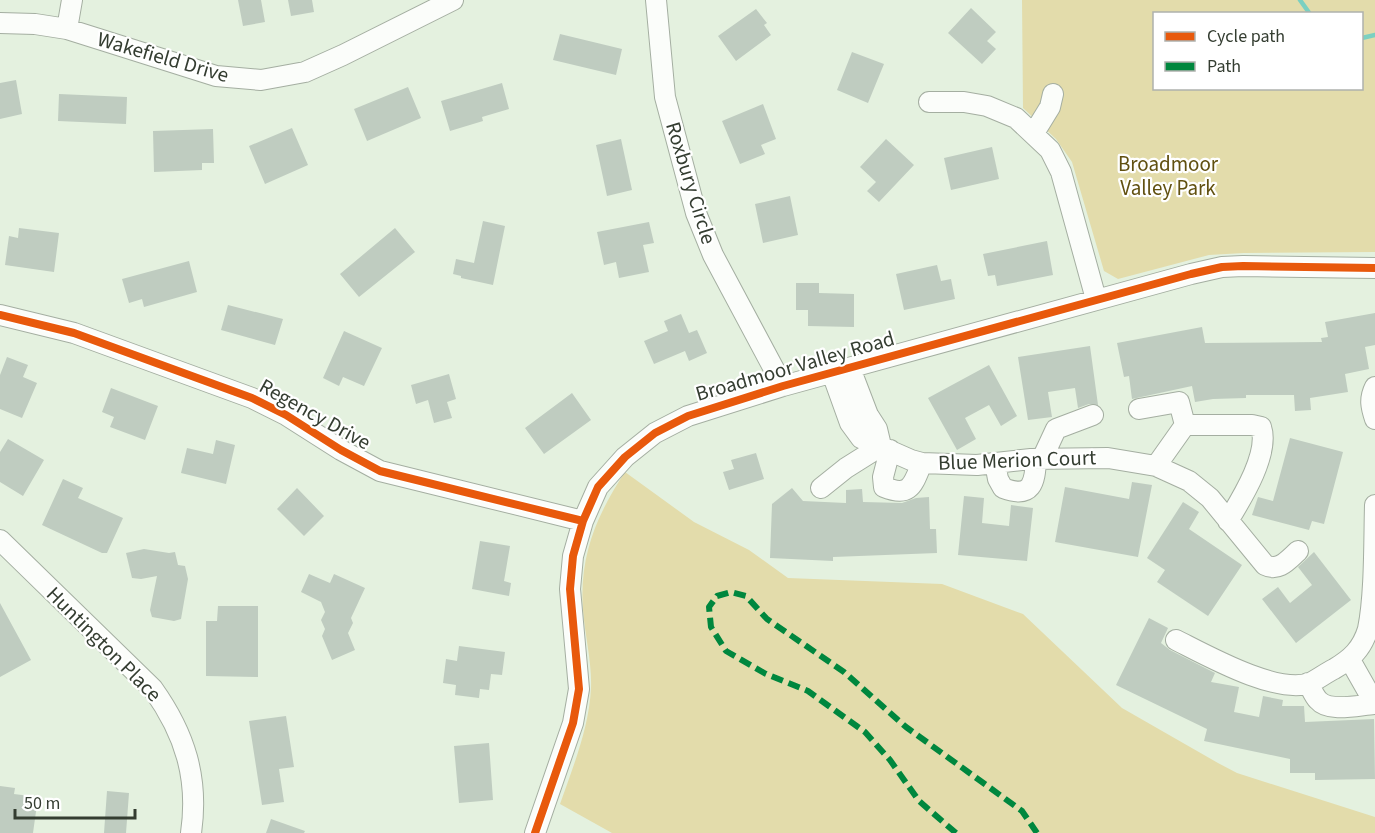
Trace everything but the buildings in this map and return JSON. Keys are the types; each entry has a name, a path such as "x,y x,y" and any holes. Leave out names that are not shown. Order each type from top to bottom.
{"street":[{"path":"68,30 72,0"},
{"name":"Wakefield Drive","path":"0,23 35,24 68,30 216,76 261,80 304,72 343,56 453,0"},
{"name":"Roxbury Circle","path":"656,0 665,97 696,213 713,255 783,386"},
{"path":"1034,133 1050,107 1053,94"},
{"path":"929,102 964,102 987,106 1016,118 1050,150 1061,172 1096,299"},
{"name":"Broadmoor Valley Road","path":"535,833 573,723 579,689 570,589 573,556 583,521 598,487 625,457 655,432 688,416 783,386 1096,299 1222,267 1375,268"},
{"name":"Regency Drive","path":"0,315 74,333 252,398 286,415 341,450 380,471 583,521"},
{"path":"841,370 878,429 886,448 884,487 904,491 913,486 922,463"},
{"path":"1375,387 1371,396 1371,409 1375,419"},
{"path":"1139,409 1179,402 1185,424 1156,466"},
{"path":"995,463 998,479 1003,488 1014,492 1025,491 1032,486 1039,459 1056,429 1093,415"},
{"path":"1185,424 1261,427 1263,444 1247,488 1228,520"},
{"path":"822,488 846,468 886,448"},
{"name":"Blue Merion Court","path":"886,448 922,463 968,465 1039,459 1108,458 1156,466 1189,481 1210,498 1264,566 1271,568 1280,566 1298,551"},
{"path":"1176,640 1226,665 1259,677 1291,684 1308,683 1350,660 1364,641 1372,613 1375,505"},
{"name":"Huntington Place","path":"0,540 153,689 168,710 180,734 190,764 193,797 191,833"},
{"path":"1308,683 1318,701 1327,706 1375,704 1350,660"}],"green space":[{"name":"Broadmoor Valley Park","path":"1022,0 1375,0 1375,252 1209,255 1118,279 1104,271 1072,162 1056,139 1023,108"},
{"path":"625,472 694,522 749,550 788,578 942,584 1023,614 1122,708 1237,773 1375,817 1375,833 612,833 560,804 580,747 590,703 590,668 582,591 587,555 598,521"}],"waterway":[{"path":"1300,0 1309,12"},
{"path":"1363,38 1375,35"}],"marked path":[{"path":"956,833 919,801 890,760 865,732 808,691 766,674 726,651 711,627 709,607 717,596 731,592 746,596 767,619 844,672 906,727 1022,811 1037,833"}],"cycle path":[{"path":"535,833 573,723 579,689 570,589 573,556 583,521 598,487 625,457 655,433 688,416 783,386 1191,274 1222,267 1243,266 1375,268"},
{"path":"0,315 74,333 252,398 286,415 341,450 380,471 583,521"}]}
